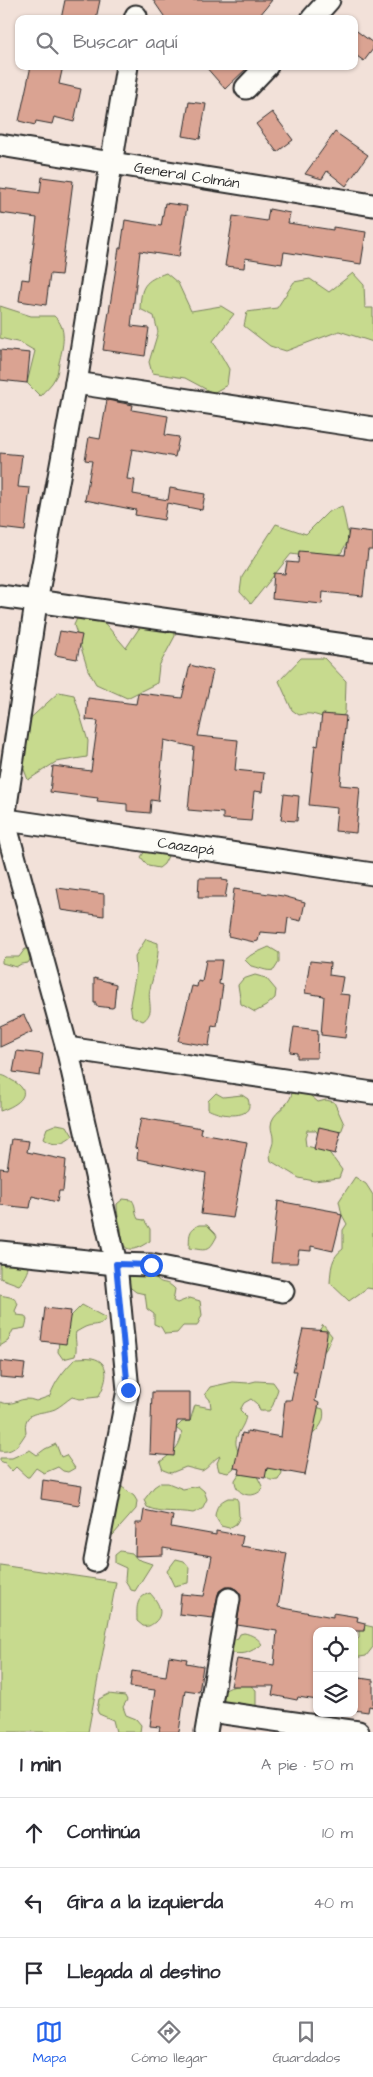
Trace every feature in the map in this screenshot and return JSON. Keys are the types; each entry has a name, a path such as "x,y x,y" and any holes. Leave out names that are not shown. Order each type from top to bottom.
{"street":[{"path":"316,15 329,0"},
{"path":"95,1561 128,1390 116,1264 67,1048 2,819 36,603 76,383 126,70"},
{"path":"246,88 263,70"},
{"name":"General Colmán","path":"0,145 373,206"},
{"path":"76,383 373,428"},
{"path":"0,596 36,603 373,649"},
{"name":"Caazapá","path":"2,819 373,874"},
{"path":"67,1048 373,1093"},
{"path":"0,1252 116,1264 151,1265 283,1291"},
{"path":"206,1732 229,1599"},
{"path":"210,1711 358,1732"}],"green space":[{"path":"166,273 178,283 191,311 221,306 234,314 213,341 229,369 227,385 213,393 185,378 152,373 149,362 158,332 154,316 140,309 141,295 148,282"},
{"path":"353,273 364,285 365,308 373,308 373,342 339,331 286,351 270,346 244,326 247,312 277,308 294,282 310,279 329,292"},
{"path":"0,306 31,316 54,316 61,326 63,344 57,373 52,383 40,396 27,383 35,351 21,343 0,338"},
{"path":"342,506 349,539 341,553 325,559 291,554 251,604 240,592 242,577 276,524 306,534 328,512"},
{"path":"81,610 96,613 126,648 144,621 174,619 175,636 159,666 157,683 127,698 96,684 88,670 74,625"},
{"path":"301,658 324,658 346,681 345,713 340,720 310,714 299,715 292,710 279,681"},
{"path":"59,692 74,695 88,741 87,757 56,762 28,780 19,756 24,724"},
{"path":"145,851 169,854 164,864 159,868 148,866 141,857"},
{"path":"146,939 158,943 158,955 149,992 150,1012 143,1021 132,1016 130,1004 136,972 135,956"},
{"path":"269,947 279,953 279,962 274,970 265,970 251,966 245,960 251,955"},
{"path":"25,949 29,950 31,958 28,963 16,967 2,963 5,957 19,957"},
{"path":"255,975 266,978 276,990 275,998 255,1012 241,1004 238,985 243,979"},
{"path":"0,1075 21,1087 23,1096 11,1107 0,1111"},
{"path":"298,1089 306,1092 318,1102 326,1100 334,1102 344,1124 341,1132 320,1136 315,1130 307,1130 305,1138 306,1146 328,1151 342,1170 339,1178 314,1181 299,1178 271,1161 272,1121 287,1103 292,1093"},
{"path":"216,1093 223,1097 242,1095 248,1099 249,1106 247,1111 242,1114 228,1115 208,1109 208,1101"},
{"path":"57,1124 67,1126 73,1136 59,1144 43,1139 47,1128"},
{"path":"355,1177 366,1184 373,1195 373,1289 367,1288 349,1301 330,1283 331,1268 336,1256 343,1249 343,1230 347,1224 342,1215 339,1201"},
{"path":"123,1199 132,1200 138,1219 144,1220 150,1229 150,1241 134,1249 126,1248 121,1239 117,1204"},
{"path":"199,1225 207,1225 217,1236 206,1250 189,1248 191,1232"},
{"path":"126,1259 152,1268 159,1281 175,1289 173,1301 177,1303 190,1298 200,1301 202,1315 197,1326 183,1326 177,1333 165,1334 161,1327 154,1324 154,1314 147,1309 145,1294 136,1292 127,1285"},
{"path":"15,1260 29,1264 29,1270 19,1285 0,1278 0,1263 5,1266"},
{"path":"0,1295 15,1300 18,1304 15,1311 17,1315 25,1316 27,1320 25,1328 13,1330 8,1341 0,1346"},
{"path":"82,1305 106,1318 100,1324 86,1326 76,1332 75,1356 63,1359 58,1352 59,1340 65,1322"},
{"path":"323,1325 332,1336 322,1354 318,1332"},
{"path":"76,1358 92,1358 99,1360 103,1364 106,1374 98,1397 80,1399 72,1397 55,1409 29,1416 25,1425 26,1433 18,1444 9,1451 0,1451 0,1402 10,1403 25,1399 36,1401 50,1396 61,1376"},
{"path":"256,1381 273,1382 278,1389 269,1411 260,1411 257,1404 251,1399 244,1403 240,1410 246,1416 236,1438 239,1453 234,1468 228,1473 219,1471 217,1463 220,1456 202,1471 186,1467 171,1473 163,1470 160,1462 174,1450 181,1438 182,1433 176,1428 182,1422 190,1421 195,1405 211,1408 210,1400 205,1394 210,1387 233,1382 248,1383"},
{"path":"313,1406 323,1409 324,1417 319,1427 311,1436"},
{"path":"56,1444 61,1457 66,1455 75,1468 68,1472 58,1467 44,1473 36,1468 27,1477 16,1467 12,1471 5,1463 0,1461 0,1458 12,1458 30,1450 37,1455"},
{"path":"268,1468 281,1469 282,1473 278,1480 266,1478 264,1474"},
{"path":"239,1474 256,1474 263,1488 260,1492 251,1495 242,1493 238,1490 235,1480"},
{"path":"120,1478 122,1487 134,1496 137,1501 136,1509 113,1535 108,1536"},
{"path":"160,1483 168,1483 183,1489 198,1486 204,1491 207,1499 202,1509 193,1513 164,1511 147,1507 144,1500 154,1487"},
{"path":"228,1498 236,1498 238,1501 240,1517 236,1524 229,1528 221,1526 215,1516 218,1505"},
{"path":"120,1551 132,1553 137,1559 152,1564 135,1591 131,1590 125,1580 126,1568 115,1563 115,1555"},
{"path":"176,1559 184,1561 189,1567 188,1583 174,1586 167,1571"},
{"path":"0,1565 116,1582 88,1732 0,1732"},
{"path":"150,1593 158,1604 160,1615 152,1624 143,1626 137,1621 138,1604 139,1600"},
{"path":"364,1625 373,1627 373,1647 366,1656 358,1657 358,1639 359,1630"},
{"path":"244,1633 255,1637 262,1645 245,1653 232,1653 227,1641 238,1638 240,1634"},
{"path":"250,1685 256,1690 256,1709 232,1710 218,1701 222,1693 227,1689"},
{"path":"109,1694 125,1696 127,1700 123,1707 126,1715 136,1719 141,1725 140,1732 116,1732 113,1720 99,1714 97,1710 99,1699"}],"building":[{"path":"65,0 100,0 97,15 62,15"},
{"path":"153,0 272,0 260,15 163,15"},
{"path":"358,32 373,43 373,49 364,61 358,57"},
{"path":"30,70 62,70 59,84 81,89 74,122 54,117 52,124 36,121 35,125 19,121"},
{"path":"208,70 245,70 225,89"},
{"path":"189,102 206,104 200,139 183,136"},
{"path":"272,112 293,140 277,152 256,124"},
{"path":"335,132 368,155 346,186 327,171 322,179 305,174"},
{"path":"42,177 73,181 61,275 50,274 46,305 19,301 22,279 29,280 37,218 0,213 0,188 40,193"},
{"path":"165,203 187,206 179,257 140,251 131,326 149,328 145,356 103,350 125,220 161,226"},
{"path":"269,209 290,213 288,223 333,230 333,227 366,232 361,264 284,252 282,264 245,258 244,268 225,266 233,216 267,221"},
{"path":"0,350 30,353 27,383 0,380"},
{"path":"107,400 133,405 132,410 168,416 165,435 179,437 175,457 132,449 127,479 135,480 133,494 168,500 170,488 205,494 202,510 167,503 164,520 135,515 136,510 85,500 92,461 85,460 89,437 100,439"},
{"path":"0,453 22,455 18,487 30,488 25,531 0,528"},
{"path":"349,530 373,533 373,550 368,550 363,596 323,592 322,604 272,599 274,573 285,574 287,562 298,563 299,551 345,555"},
{"path":"60,631 82,635 77,659 55,655"},
{"path":"190,665 213,671 198,736 238,740 235,770 264,773 262,792 254,791 251,821 223,819 223,813 188,810 194,747 164,740 158,801 151,800 150,813 127,811 127,804 97,801 98,798 50,792 53,766 91,771 98,721 86,720 88,698 136,704 138,693 182,698"},
{"path":"322,714 346,716 340,785 360,787 356,833 335,831 337,808 309,805 315,745 318,746"},
{"path":"284,794 299,796 297,821 281,820"},
{"path":"199,878 222,878 222,880 228,881 225,898 198,898"},
{"path":"57,888 104,894 104,916 61,910"},
{"path":"234,889 283,896 305,902 301,921 288,918 286,934 260,932 258,941 254,942 228,936"},
{"path":"206,960 222,960 219,984 223,985 217,1026 212,1025 209,1046 178,1041 192,986 197,987 198,981 202,982"},
{"path":"310,961 330,963 329,975 343,977 340,994 350,995 345,1038 321,1035 324,996 305,993"},
{"path":"94,978 116,984 114,1007 96,1006 96,1003 94,1003"},
{"path":"24,1015 32,1032 0,1047 0,1026"},
{"path":"294,1027 318,1030 317,1058 297,1058 297,1053 290,1052"},
{"path":"17,1051 43,1054 40,1076 13,1072"},
{"path":"141,1118 202,1128 201,1134 247,1142 233,1218 201,1214 206,1173 137,1159 138,1149 135,1148"},
{"path":"319,1127 341,1132 335,1154 314,1149"},
{"path":"12,1139 29,1141 27,1152 66,1160 63,1191 59,1191 57,1202 32,1196 30,1208 0,1205 0,1168 7,1169"},
{"path":"278,1201 338,1212 338,1214 342,1215 333,1251 311,1246 311,1251 299,1250 297,1263 271,1263"},
{"path":"45,1308 71,1311 66,1344 41,1341"},
{"path":"303,1329 327,1331 315,1401 319,1403 305,1475 267,1468 265,1478 239,1474 240,1469 234,1468 242,1433 247,1434 247,1431 281,1437 285,1400 291,1400 297,1371 293,1371"},
{"path":"0,1361 25,1364 23,1379 0,1377"},
{"path":"152,1392 190,1392 190,1421 177,1421 174,1456 150,1454"},
{"path":"43,1480 82,1486 79,1505 41,1499"},
{"path":"144,1510 173,1516 171,1527 216,1535 216,1531 243,1536 241,1546 287,1553 278,1607 333,1617 333,1613 358,1617 357,1621 365,1623 364,1631 358,1631 358,1627 313,1627 313,1699 298,1697 297,1700 272,1695 274,1686 231,1686 237,1659 274,1665 277,1631 237,1625 241,1595 232,1587 225,1587 219,1591 213,1618 179,1614 181,1594 204,1596 212,1556 163,1548 163,1555 135,1556 136,1523 142,1523"},
{"path":"169,1656 187,1659 186,1663 203,1666 199,1692 185,1690 179,1732 159,1732 160,1727 150,1726 155,1690 130,1687 132,1671 166,1676"},
{"path":"358,1678 373,1680 373,1707 369,1706 368,1712 358,1711"}],"route":[{"path":"128,1390 116,1264 151,1265"}]}
